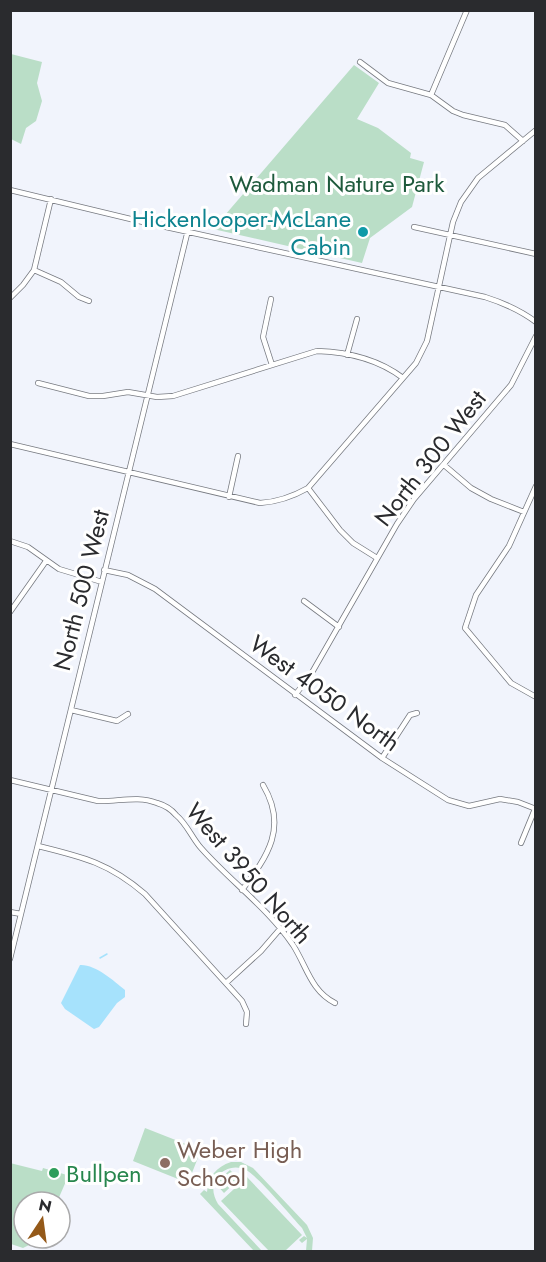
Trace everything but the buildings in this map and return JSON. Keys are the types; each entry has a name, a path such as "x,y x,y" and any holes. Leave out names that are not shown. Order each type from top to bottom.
{"street":[{"path":"431,95 466,10"},
{"path":"360,62 388,83 431,95 463,116 505,125 523,141"},
{"path":"10,444 260,503 273,502 308,488 416,363 427,340 450,236 461,202 478,178 536,130"},
{"path":"10,190 143,222 439,286 505,303 536,322"},
{"path":"10,298 34,270 51,199"},
{"path":"414,227 536,254"},
{"name":"North 500 West","path":"10,959 188,230"},
{"path":"34,270 62,282 79,297 89,301"},
{"path":"271,299 263,337 272,365"},
{"path":"347,355 357,319"},
{"name":"North 300 West","path":"295,695 310,676 377,558 414,499 511,385 536,336"},
{"path":"39,384 89,396 128,392 148,396 173,396 317,351 378,362 403,378"},
{"path":"229,497 238,456"},
{"path":"444,465 471,488 491,499 525,512"},
{"path":"536,486 509,546 476,595 465,628 511,683 536,696"},
{"path":"308,488 340,530 353,543 377,558"},
{"path":"10,541 28,547 64,572 102,582"},
{"path":"10,612 46,561"},
{"name":"West 4050 North","path":"105,570 128,575 155,589 382,758 455,804 469,806 500,799 518,802 535,809"},
{"path":"304,601 339,627"},
{"path":"71,710 117,721 128,714"},
{"path":"382,758 410,715 417,713"},
{"name":"West 3950 North","path":"10,780 98,801 145,799 168,807 178,816 199,846 242,890 254,899 280,929 295,949 317,990 335,1004"},
{"path":"242,890 267,855 274,828 275,817 271,799 263,785"},
{"path":"521,843 535,809"},
{"path":"38,846 87,858 128,879 146,894 242,1001 247,1012 246,1024"},
{"path":"10,912 21,914"},
{"path":"226,983 261,951 280,929"}],"green space":[{"path":"11,54 42,62 37,83 42,101 36,121 26,128 21,144 11,139"},
{"name":"Wadman Nature Park","path":"354,65 379,83 357,119 378,128 411,153 410,158 424,162 412,207 370,238 362,263 213,229"},
{"path":"145,1128 201,1150 188,1183 133,1161"},
{"path":"231,1162 241,1162 253,1168 307,1225 313,1238 312,1251 306,1251 307,1239 302,1243 299,1240 304,1236 307,1238 302,1228 266,1188 246,1170 234,1168 223,1172 215,1181 214,1194 218,1204 262,1251 254,1251 200,1194 204,1190 207,1192 211,1177 217,1170"},
{"path":"10,1163 42,1171 43,1168 67,1175 62,1190 12,1190 11,1244"},
{"path":"230,1170 239,1179 224,1193 215,1183"},
{"path":"247,1177 302,1235 285,1251 269,1251 221,1201"}],"water":[{"path":"80,965 98,970 125,990 125,997 117,1003 99,1027 94,1029 65,1009 61,1003"}],"waterway":[{"path":"100,958 107,954"}],"place":[{"name":"Hickenlooper-McLane Cabin","path":"363,232"},
{"name":"Weber High School","path":"165,1163"},
{"name":"Bullpen","path":"54,1173"}]}
